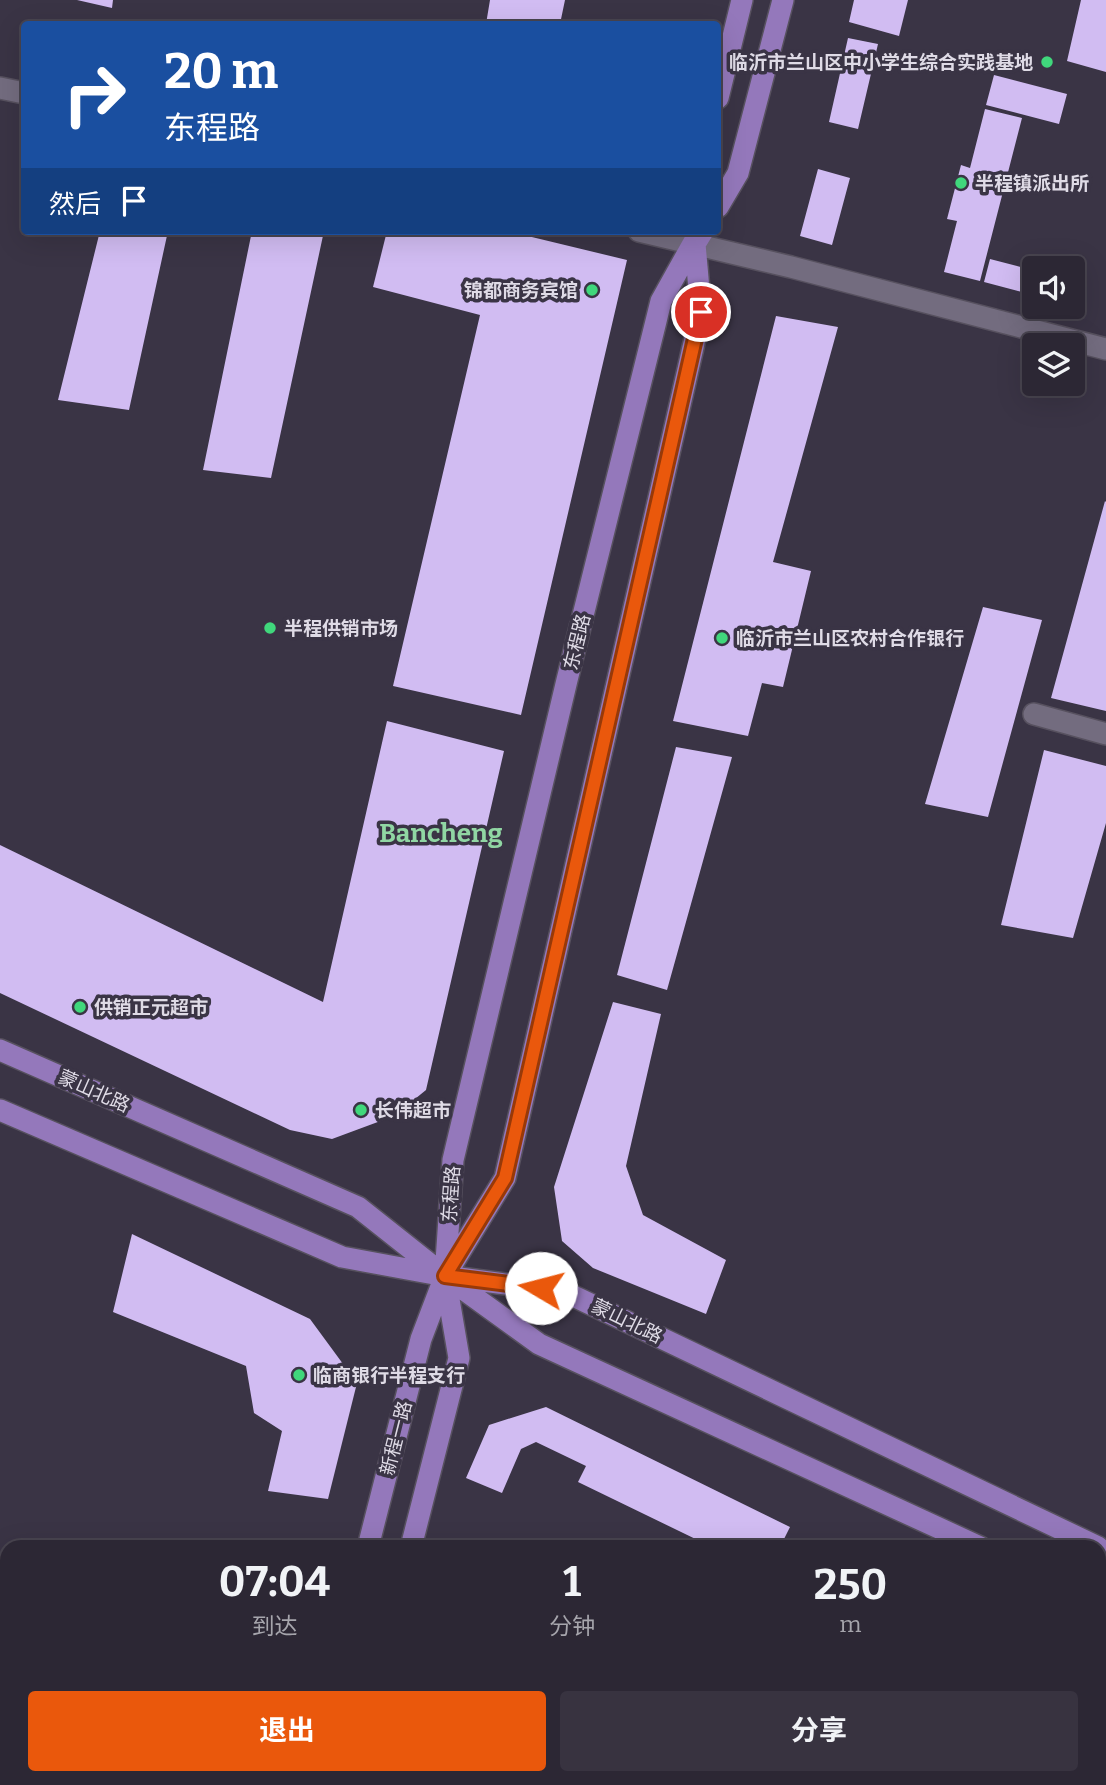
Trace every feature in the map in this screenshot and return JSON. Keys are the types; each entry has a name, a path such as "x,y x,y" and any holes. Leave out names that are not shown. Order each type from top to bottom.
{"main road":[{"path":"721,86 743,0"},
{"path":"721,201 737,173 783,0"},
{"name":"东程路","path":"445,1276 453,1160 561,707 662,301 698,235"},
{"name":"东程路","path":"445,1276 505,1178 701,312 698,235"},
{"name":"蒙山北路","path":"0,1050 358,1207 445,1276 565,1292 1084,1540"},
{"path":"0,1110 342,1257 445,1276 539,1344 964,1540"},
{"path":"413,1540 459,1358 445,1276"},
{"name":"新程一路","path":"370,1540 421,1339 445,1276"}],"street":[{"path":"0,88 21,92"},
{"path":"698,235 1106,349"},
{"path":"1034,714 1106,734"}],"building":[{"path":"77,0 113,0 112,8"},
{"path":"490,0 565,0 561,21 486,21"},
{"path":"854,0 908,0 899,36 849,22"},
{"path":"1081,0 1106,0 1106,72 1067,61"},
{"path":"848,38 878,44 858,129 829,122"},
{"path":"994,75 1067,94 1059,124 986,105"},
{"path":"985,109 1022,118 980,281 944,272 957,221 947,219 961,165 970,168"},
{"path":"818,169 850,178 832,245 800,236"},
{"path":"99,235 167,235 129,410 58,400"},
{"path":"251,235 323,235 271,478 203,470"},
{"path":"386,235 524,235 627,260 521,715 393,686 480,315 373,287"},
{"path":"990,259 1022,267 1022,292 984,282"},
{"path":"776,316 838,327 773,562 811,571 783,687 762,683 748,736 673,721"},
{"path":"1106,502 1106,711 1051,698"},
{"path":"983,607 1042,620 988,817 925,804"},
{"path":"387,721 504,751 426,1090 394,1116 332,1139 290,1130 0,993 0,845 323,1002"},
{"path":"676,747 732,757 667,990 617,975"},
{"path":"1044,750 1106,766 1106,823 1073,938 1001,925"},
{"path":"613,1002 661,1014 626,1166 643,1215 726,1260 706,1314 593,1268 562,1241 554,1187"},
{"name":"临商银行半程支行","path":"132,1234 310,1319 357,1383 328,1499 268,1491 282,1431 254,1413 246,1366 113,1312"},
{"path":"546,1407 790,1527 784,1540 698,1540 578,1482 586,1466 536,1442 521,1449 502,1493 466,1478 489,1425"}],"place":[{"name":"临沂市兰山区中小学生综合实践基地","path":"1047,62"},
{"name":"半程镇派出所","path":"961,183"},
{"name":"锦都商务宾馆","path":"592,290"},
{"name":"半程供销市场","path":"270,628"},
{"name":"临沂市兰山区农村合作银行","path":"722,638"},
{"name":"供销正元超市","path":"80,1007"},
{"name":"长伟超市","path":"361,1110"},
{"name":"临商银行半程支行","path":"299,1375"}],"district":[{"name":"Bancheng","path":"441,833"}],"route":[{"path":"541,1288 445,1276 505,1178 701,312"}]}
